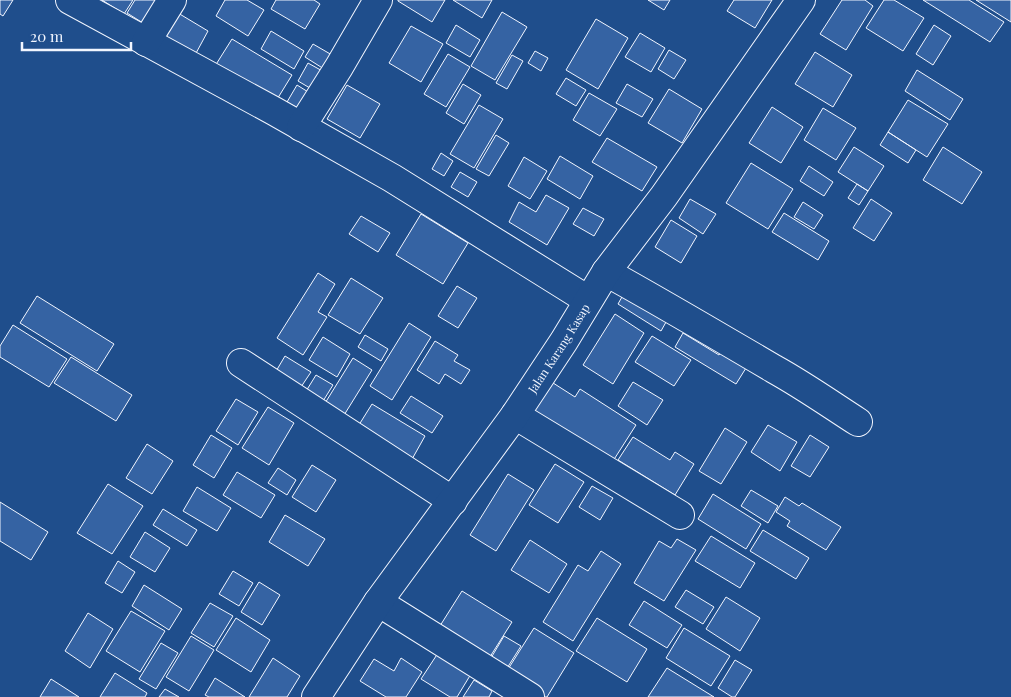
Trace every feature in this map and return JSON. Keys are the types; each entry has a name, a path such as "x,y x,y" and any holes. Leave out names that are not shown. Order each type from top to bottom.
{"street":[{"path":"70,0 392,178 588,300"},
{"path":"146,42 172,0"},
{"path":"301,127 378,0"},
{"name":"Jalan Karang Kasap","path":"316,697 378,602 514,415 564,341 606,272 664,196 800,0"},
{"path":"606,272 775,369 858,422"},
{"path":"241,363 453,500"},
{"path":"514,415 680,515"},
{"path":"378,602 530,697"}],"building":[{"path":"0,0 13,0 3,16 0,14"},
{"path":"102,0 133,0 124,14"},
{"path":"135,0 168,0 151,28 127,13"},
{"path":"225,0 247,0 264,10 248,36 216,16"},
{"path":"276,0 314,0 320,4 305,29 271,9"},
{"path":"398,0 445,0 432,22"},
{"path":"453,0 492,0 482,18"},
{"path":"648,0 670,0 664,10"},
{"path":"734,0 772,0 755,28 727,11"},
{"path":"842,0 865,0 873,6 846,50 820,34"},
{"path":"884,0 894,0 924,18 903,51 866,28"},
{"path":"923,0 969,0 1004,22 990,42"},
{"path":"976,0 1011,0 1011,22"},
{"path":"173,10 208,31 195,55 159,33"},
{"path":"502,12 527,27 495,80 471,66"},
{"path":"596,19 628,38 598,89 566,70"},
{"path":"456,25 480,40 470,57 446,43"},
{"path":"934,25 951,36 933,65 916,54"},
{"path":"411,26 443,44 421,82 389,63"},
{"path":"271,31 304,51 294,69 261,49"},
{"path":"640,33 665,48 651,72 625,57"},
{"path":"232,39 292,75 276,101 215,66"},
{"path":"313,44 332,55 324,69 305,57"},
{"path":"669,50 686,60 674,79 658,69"},
{"path":"535,51 548,58 541,71 528,63"},
{"path":"815,52 852,75 833,107 795,84"},
{"path":"448,54 470,67 446,107 424,94"},
{"path":"512,55 523,61 507,89 496,83"},
{"path":"308,63 326,73 315,91 298,81"},
{"path":"917,70 963,99 950,120 905,91"},
{"path":"566,78 586,90 576,106 556,94"},
{"path":"463,84 481,95 464,124 446,113"},
{"path":"627,84 653,99 642,117 616,103"},
{"path":"297,85 313,95 303,111 287,102"},
{"path":"347,85 380,104 360,138 327,119"},
{"path":"669,89 702,109 682,143 648,123"},
{"path":"589,93 617,109 600,136 573,120"},
{"path":"908,100 948,124 927,157 888,132"},
{"path":"479,105 503,119 474,168 450,154"},
{"path":"772,107 803,127 781,163 749,143"},
{"path":"823,108 856,128 836,160 804,140"},
{"path":"888,132 916,150 908,163 880,145"},
{"path":"496,135 509,143 489,176 476,169"},
{"path":"607,138 657,167 642,191 592,162"},
{"path":"854,147 884,166 868,191 838,172"},
{"path":"943,147 982,172 962,204 923,180"},
{"path":"441,153 453,161 444,176 432,169"},
{"path":"560,156 593,176 580,199 547,179"},
{"path":"524,157 547,171 530,199 508,186"},
{"path":"751,163 793,189 768,229 726,203"},
{"path":"809,166 833,182 824,196 800,181"},
{"path":"460,172 477,182 468,197 451,187"},
{"path":"857,184 868,191 859,205 848,198"},
{"path":"546,195 569,208 547,245 509,222 519,202 536,212"},
{"path":"690,199 716,214 703,234 679,218"},
{"path":"871,199 892,213 874,241 853,228"},
{"path":"803,202 823,215 814,229 794,217"},
{"path":"583,208 604,219 594,236 573,224"},
{"path":"784,213 829,241 818,260 772,232"},
{"path":"421,214 468,243 443,284 396,255"},
{"path":"361,216 390,233 378,252 349,234"},
{"path":"671,220 697,236 681,263 655,247"},
{"path":"318,273 335,284 318,312 327,317 303,355 277,338"},
{"path":"351,278 383,298 360,334 328,315"},
{"path":"457,286 477,298 458,328 438,316"},
{"path":"627,288 670,315 661,331 618,304"},
{"path":"37,296 114,344 97,371 20,323"},
{"path":"615,314 644,333 613,384 583,365"},
{"path":"409,323 431,337 392,400 370,386"},
{"path":"13,325 67,359 49,387 0,357 0,346"},
{"path":"683,333 719,355 726,344 751,360 736,384 675,347"},
{"path":"365,335 388,349 381,361 358,347"},
{"path":"652,336 691,360 674,386 635,362"},
{"path":"323,337 350,354 337,377 309,360"},
{"path":"435,341 458,355 454,361 470,370 461,384 445,374 439,384 417,370"},
{"path":"285,356 311,372 297,393 272,378"},
{"path":"71,357 132,395 116,421 54,383"},
{"path":"353,358 372,370 341,420 322,408"},
{"path":"316,375 333,385 320,406 303,396"},
{"path":"550,381 575,397 580,389 636,425 613,461 532,411"},
{"path":"633,382 663,400 647,425 618,406"},
{"path":"411,396 443,416 432,433 400,413"},
{"path":"236,399 258,412 238,445 216,431"},
{"path":"372,404 425,436 411,461 357,428"},
{"path":"268,407 294,423 269,465 242,448"},
{"path":"768,425 797,442 780,471 751,452"},
{"path":"725,428 747,442 721,484 699,471"},
{"path":"211,435 232,448 214,478 193,465"},
{"path":"810,435 829,447 810,477 791,466"},
{"path":"633,437 670,460 675,452 694,464 675,495 618,460"},
{"path":"147,444 173,461 152,494 126,478"},
{"path":"555,464 584,482 558,523 529,505"},
{"path":"312,465 336,480 316,512 292,497"},
{"path":"278,468 296,480 287,495 268,483"},
{"path":"237,472 275,495 261,518 223,495"},
{"path":"508,474 534,490 496,551 470,535"},
{"path":"108,484 143,506 112,554 77,533"},
{"path":"592,486 613,498 600,520 579,507"},
{"path":"197,487 231,508 217,531 183,511"},
{"path":"751,490 778,506 768,523 741,506"},
{"path":"713,494 761,524 746,549 698,519"},
{"path":"785,497 799,506 802,503 841,527 826,550 787,526 790,521 776,512"},
{"path":"0,502 48,532 31,560 0,541"},
{"path":"163,509 197,530 187,546 153,525"},
{"path":"285,515 325,539 308,566 269,542"},
{"path":"763,530 809,558 796,579 750,551"},
{"path":"145,532 170,548 155,572 130,557"},
{"path":"711,536 755,563 740,588 695,561"},
{"path":"677,539 696,550 664,601 634,583 659,541 671,548"},
{"path":"530,540 567,564 549,593 511,570"},
{"path":"601,551 621,564 573,641 543,622 578,565 588,571"},
{"path":"118,561 135,572 122,593 105,583"},
{"path":"233,571 253,583 239,606 219,594"},
{"path":"259,582 280,595 262,625 241,612"},
{"path":"144,585 182,609 169,630 132,606"},
{"path":"686,590 714,607 703,624 675,607"},
{"path":"462,591 512,622 488,660 438,629"},
{"path":"726,597 760,618 740,651 706,629"},
{"path":"644,601 682,625 667,648 629,625"},
{"path":"210,603 233,616 214,647 191,633"},
{"path":"131,611 165,631 140,672 106,651"},
{"path":"88,613 113,629 90,668 65,651"},
{"path":"236,618 270,640 251,672 216,650"},
{"path":"597,618 647,649 627,682 576,651"},
{"path":"534,628 574,653 547,697 543,697 505,674"},
{"path":"684,628 730,656 711,686 666,658"},
{"path":"191,636 214,650 189,691 166,677"},
{"path":"504,636 521,646 504,673 488,663"},
{"path":"161,643 178,653 156,689 139,679"},
{"path":"438,653 471,674 457,697 450,697 421,679"},
{"path":"273,658 300,676 287,697 249,697"},
{"path":"401,658 422,672 406,697 386,697 360,681 374,659 394,671"},
{"path":"735,660 752,670 735,697 732,697 718,688"},
{"path":"667,668 714,697 648,697"},
{"path":"115,673 147,693 145,697 100,697"},
{"path":"215,678 245,697 209,697 205,695"},
{"path":"51,679 79,697 40,697"},
{"path":"474,680 492,691 489,697 463,697"},
{"path":"165,689 179,697 159,697"}]}
